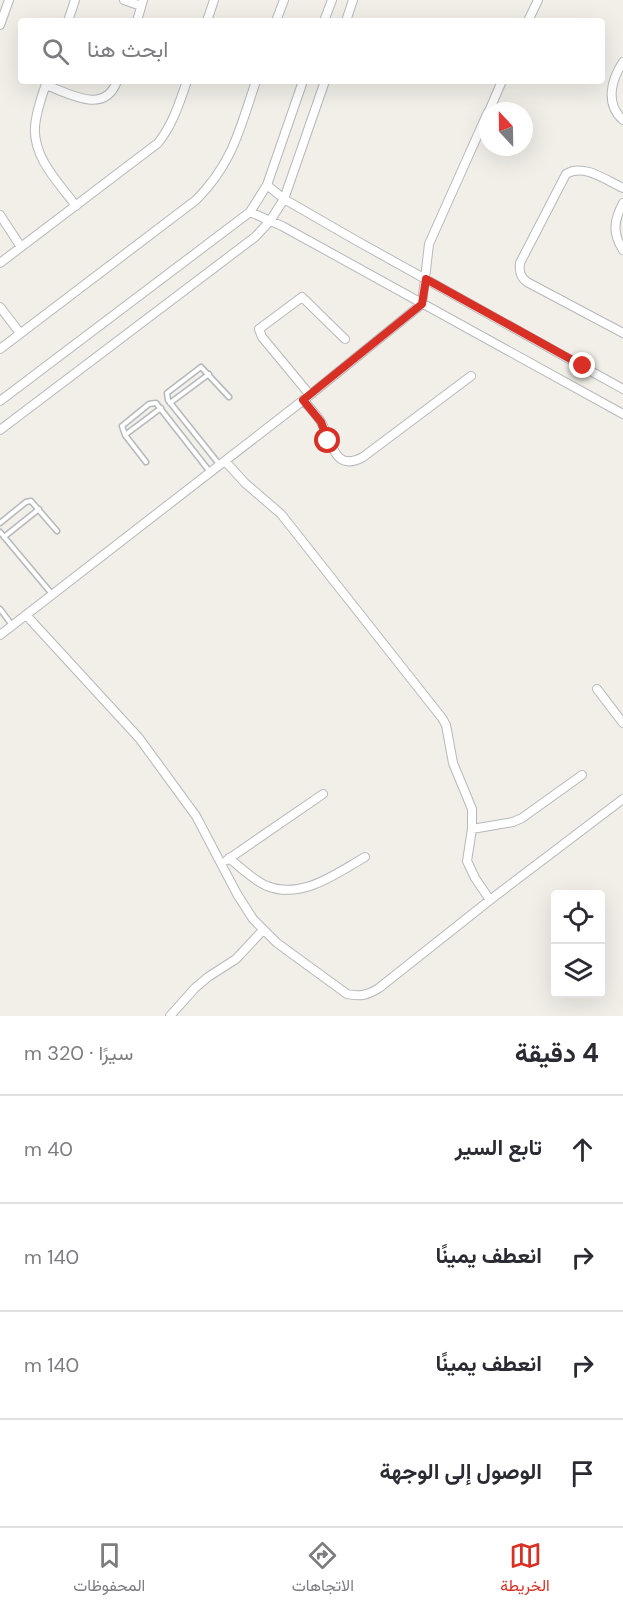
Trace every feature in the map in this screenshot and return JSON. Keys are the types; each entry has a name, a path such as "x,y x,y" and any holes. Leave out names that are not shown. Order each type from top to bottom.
{"street":[{"path":"0,26 9,0"},
{"path":"69,18 75,0"},
{"path":"124,0 142,3 138,18"},
{"path":"208,18 214,0"},
{"path":"277,18 284,0"},
{"path":"325,18 332,0"},
{"path":"347,18 353,0"},
{"path":"529,18 538,0"},
{"path":"623,62 611,87 614,109 623,120"},
{"path":"47,84 34,129 37,145 43,161 76,206"},
{"path":"49,84 85,99 96,100 106,97 114,90 116,84"},
{"path":"0,263 158,143 176,115 186,84"},
{"path":"0,349 196,200 210,186 233,149 255,84"},
{"path":"0,401 250,212 267,185 302,84"},
{"path":"0,430 255,237 270,221 284,199 324,84"},
{"path":"493,102 501,84"},
{"path":"0,635 307,397 422,304 429,244 479,132"},
{"path":"623,188 578,169 566,174 519,268 523,279 527,282 623,333"},
{"path":"267,185 284,199 623,389"},
{"path":"623,203 615,225 618,242 623,250"},
{"path":"250,212 623,414"},
{"path":"0,215 21,247"},
{"path":"345,339 302,297 259,329 262,337 307,397 321,422 328,441 339,457 346,462 351,463 363,457 471,376"},
{"path":"0,307 20,333"},
{"path":"222,463 281,514 442,718 453,764 472,809 472,829 467,861 490,900"},
{"path":"27,615 139,738 196,816 237,894 263,930 277,943 347,994 358,996 369,994 379,988 623,799"},
{"path":"597,688 623,723"},
{"path":"472,829 513,822 522,818 582,775"},
{"path":"221,864 323,794"},
{"path":"229,858 255,879 268,886 289,889 312,885 364,857"},
{"path":"170,1016 195,988 236,959 263,930"}],"lane":[{"path":"222,463 170,403 167,396 170,389 198,368 203,367 229,397"},
{"path":"170,403 209,374"},
{"path":"146,462 122,429 123,423 151,403 158,404 210,472"},
{"path":"125,435 161,408"},
{"path":"0,523 27,501 31,501 57,531"},
{"path":"4,537 39,509"},
{"path":"0,532 52,595"},
{"path":"0,609 13,626"}],"route":[{"path":"328,441 321,422 303,400 422,304 426,279 583,366"}]}
